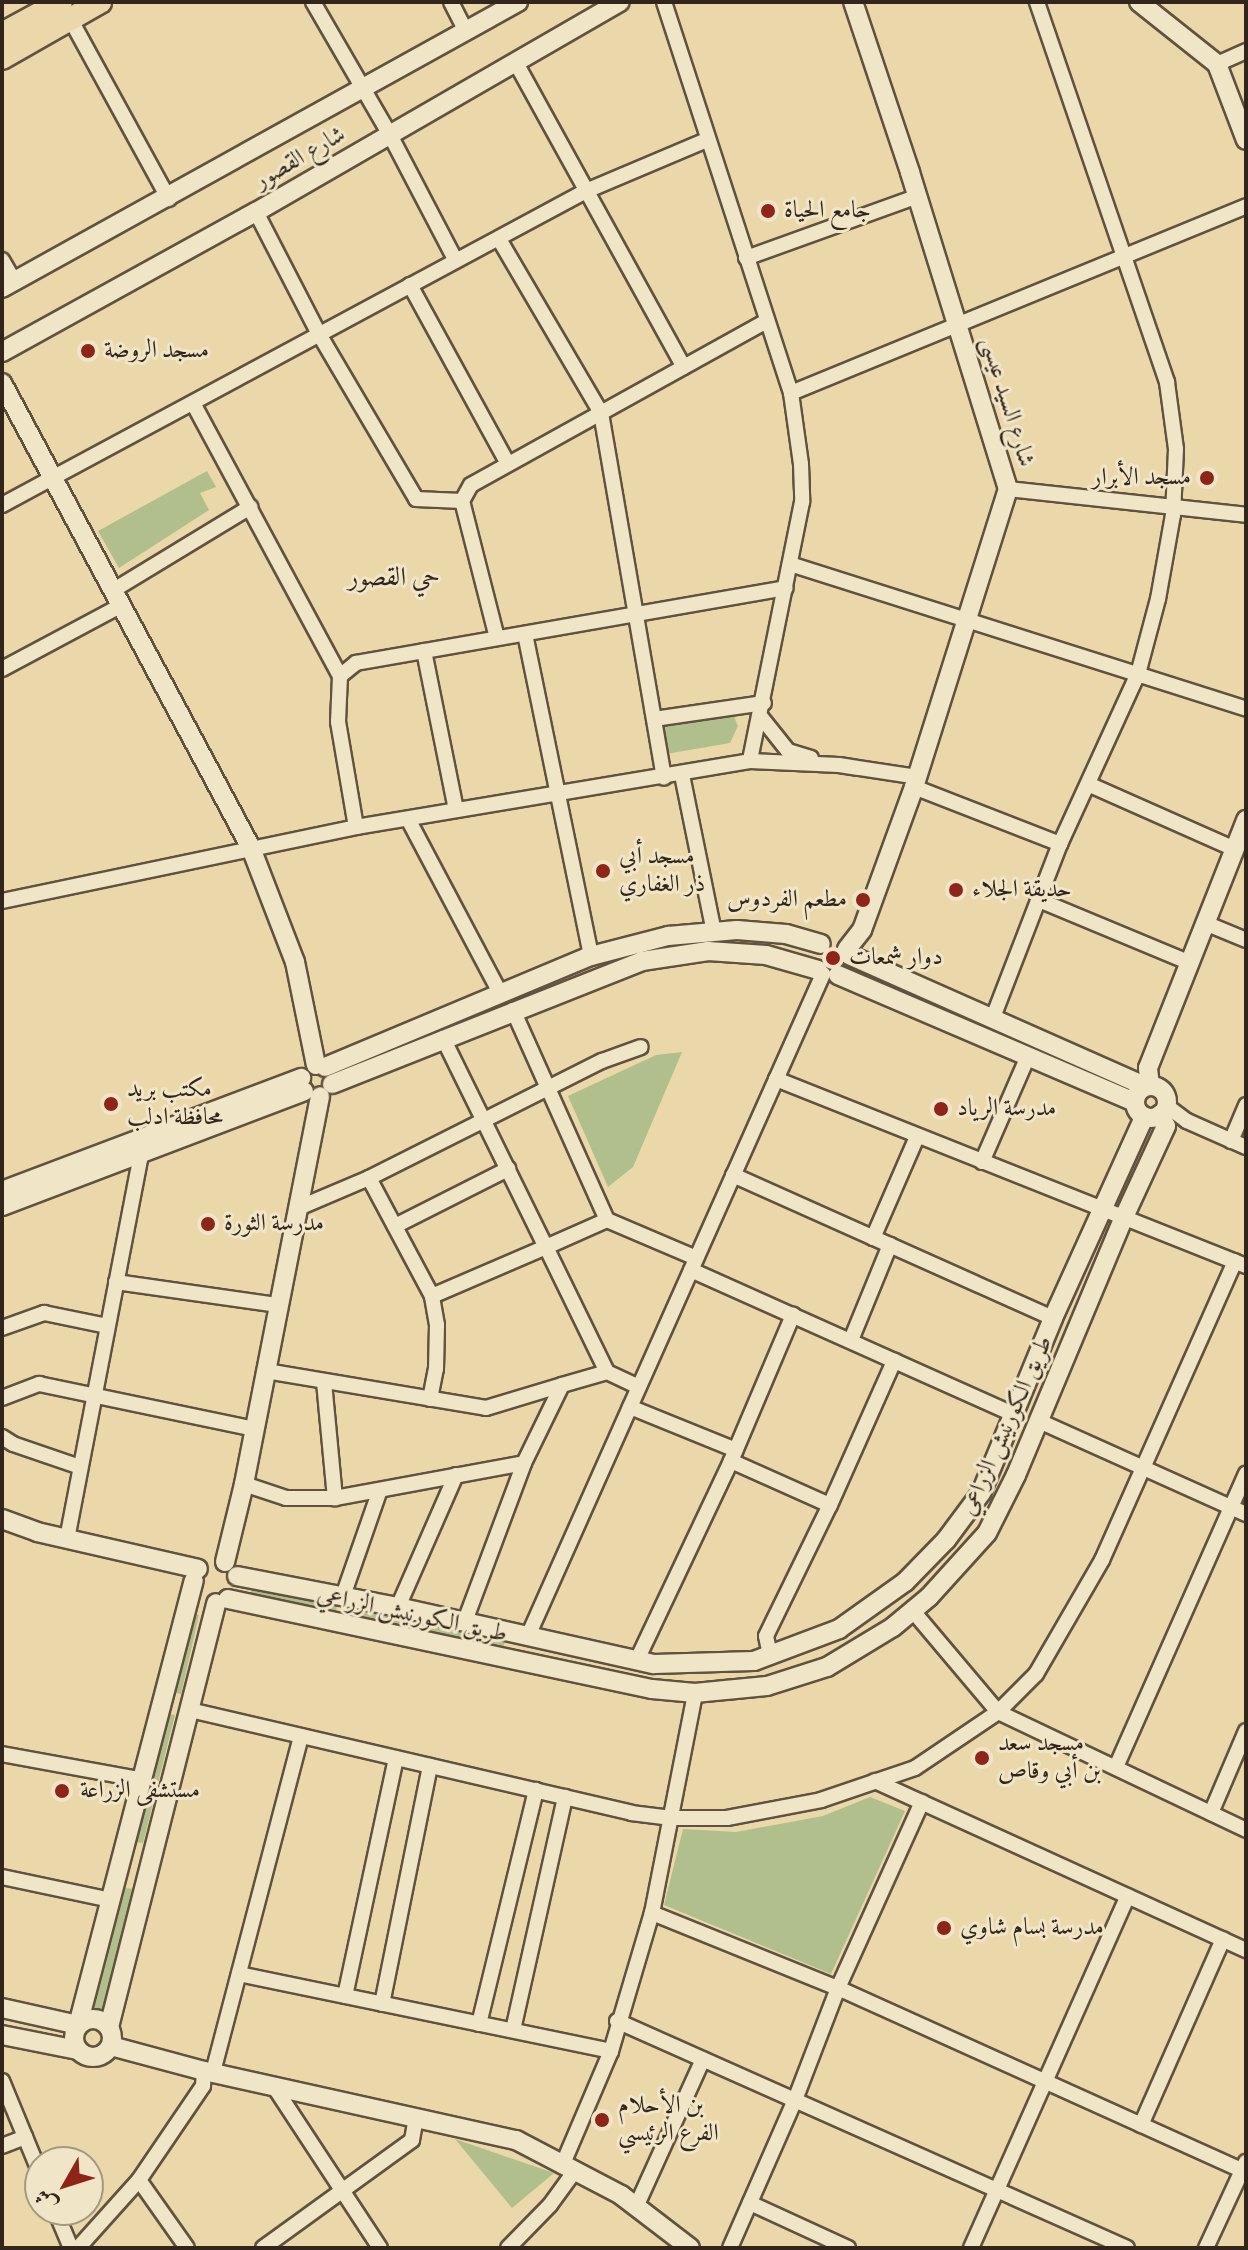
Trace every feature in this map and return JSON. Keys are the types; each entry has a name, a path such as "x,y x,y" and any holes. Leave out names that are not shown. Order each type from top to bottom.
{"main road":[{"path":"2,34 65,8 100,2"},
{"path":"2,58 65,8"}],"street":[{"path":"313,2 389,133 455,259"},
{"path":"451,2 466,31"},
{"name":"شارع القصور","path":"8,284 169,199 362,86 518,2"},
{"name":"شارع القصور","path":"2,352 256,212 620,2"},
{"path":"664,2 791,393 801,464 802,502 750,761"},
{"name":"شارع السيد عيسى","path":"848,952 862,930 916,782 1008,489 918,196 853,2"},
{"path":"992,1020 1060,844 1138,674 1158,599 1173,506 1176,449 1167,382 1037,2"},
{"path":"1139,2 1217,64 1246,140"},
{"path":"65,8 169,199"},
{"path":"1217,64 1246,51"},
{"path":"516,63 684,367"},
{"path":"2,505 586,191 707,140"},
{"path":"746,258 918,196"},
{"path":"791,393 1246,206"},
{"path":"256,212 319,334 416,499 462,501"},
{"path":"499,239 601,413 664,778"},
{"path":"2,260 8,284"},
{"path":"410,285 508,464"},
{"path":"497,638 462,501 471,485 767,321"},
{"path":"2,383 251,848 295,962 317,1080 244,1484 231,1569 236,1589 222,1601 190,1710 109,2027 111,2046"},
{"path":"193,403 340,676 338,722 356,827"},
{"path":"1008,489 1246,515"},
{"path":"2,669 116,598 250,507"},
{"path":"790,564 1246,709"},
{"path":"340,676 356,663 785,588"},
{"path":"525,634 555,793 591,956"},
{"path":"424,651 456,810"},
{"path":"654,719 762,710"},
{"path":"762,710 788,751 916,782 1060,844"},
{"path":"2,901 356,827 682,775 750,761 839,765"},
{"path":"682,775 714,932"},
{"path":"1088,784 1235,849"},
{"path":"408,819 500,993"},
{"path":"1148,1086 1148,1068 1246,820"},
{"path":"1039,900 1190,963"},
{"path":"1205,923 1246,940"},
{"path":"2,1206 141,1154 317,1080 500,993 591,956 668,936 714,932 786,934 821,944 832,940 848,952 992,1020 1163,1091 1102,1209 981,1493 946,1540 905,1582 839,1629 754,1661 654,1664 343,1596 231,1569 213,1560 196,1575 74,2037 78,2050"},
{"path":"821,944 814,958 826,973"},
{"path":"2,1191 443,1038 642,961 708,951 766,955 826,973 1246,1147"},
{"path":"528,1636 776,1079 826,973 848,965 848,952"},
{"path":"513,1010 607,1220 793,1315 1013,1414"},
{"path":"443,1038 607,1372 639,1387"},
{"path":"296,1209 369,1178 550,1087 641,1047"},
{"path":"982,1162 1028,1056"},
{"path":"190,1710 631,1813 672,1818 727,1818 821,1800 915,1768 998,1712 1036,1674 1102,1560 1240,1264 776,1079"},
{"path":"1148,1086 1137,1091 1151,1110"},
{"path":"1231,1141 1246,1105"},
{"name":"طريق الكورنيش الزراعي","path":"222,1601 652,1689 695,1693 767,1686 827,1667 913,1611 987,1533 1039,1421 1124,1217 1166,1126 1151,1110"},
{"path":"873,1238 917,1137"},
{"path":"67,1539 141,1154"},
{"path":"395,1226 508,1169"},
{"path":"733,1175 1053,1318"},
{"path":"369,1178 432,1296 437,1325 436,1369 430,1399"},
{"path":"432,1296 607,1220"},
{"path":"851,1340 890,1245"},
{"path":"116,1282 278,1305"},
{"path":"2,1328 44,1313 107,1326"},
{"path":"637,1660 733,1455 793,1315"},
{"path":"770,1655 766,1636 830,1505 894,1361"},
{"path":"266,1371 486,1408 607,1372"},
{"path":"324,1382 335,1498"},
{"path":"2,1398 39,1384 255,1429"},
{"path":"465,1621 524,1463 562,1385"},
{"path":"630,1407 830,1505"},
{"path":"1039,1421 1246,1514"},
{"path":"2,1437 13,1444 80,1467"},
{"path":"244,1484 286,1498 335,1498 524,1463"},
{"path":"1116,1767 1246,1474"},
{"path":"398,1607 456,1475"},
{"path":"343,1596 380,1490"},
{"path":"2,1519 196,1575"},
{"path":"196,1575 203,1598 222,1601"},
{"path":"913,1611 998,1712 1246,1830"},
{"path":"508,2248 550,2205 568,2169 611,2051 617,2021 652,1913 695,1693"},
{"path":"1211,1813 1246,1731"},
{"path":"78,2248 139,2180 203,2086 239,1974 301,1736"},
{"path":"2,1754 144,1780"},
{"path":"345,1996 396,1758"},
{"path":"382,2004 430,1766"},
{"path":"875,1781 1246,1950"},
{"path":"479,2024 536,1790"},
{"path":"513,2030 565,1797"},
{"path":"730,2248 795,2100 838,1988 922,1802"},
{"path":"2,1877 111,1900"},
{"path":"971,2248 1128,1896"},
{"path":"652,1913 838,1988 1141,2125 1245,2168 1206,2248"},
{"path":"1141,2125 1223,1939"},
{"path":"239,1974 611,2051"},
{"path":"2,2008 78,2025 88,2020 109,2027"},
{"path":"617,2021 1127,2248"},
{"path":"2,2035 78,2050 96,2057 111,2046"},
{"path":"111,2046 209,2072 516,2140 621,2195 686,2243"},
{"path":"636,2207 703,2059"},
{"path":"2,2081 29,2146"},
{"path":"273,2085 380,2248"},
{"path":"263,2248 412,2140 416,2117"},
{"path":"2,2146 25,2137"},
{"path":"139,2180 187,2248"},
{"path":"750,2203 848,2248"},
{"path":"62,2226 71,2248"},
{"path":"664,2248 686,2243"}],"green space":[{"path":"207,471 216,487 200,493 209,510 119,568 98,531"},
{"path":"732,712 738,726 730,743 666,754 660,721"},
{"path":"682,1052 633,1167 608,1187 568,1096 656,1055"},
{"path":"253,1586 337,1604 336,1614 250,1596"},
{"path":"349,1607 505,1639 503,1650 348,1615"},
{"path":"191,1613 199,1615 181,1694 171,1692"},
{"path":"168,1714 175,1715 143,1843 135,1842"},
{"path":"870,1797 905,1811 831,1974 664,1905 683,1829 736,1832 823,1816"},
{"path":"125,1888 133,1889 102,2014 93,2011"},
{"path":"455,2139 554,2173 512,2208"}],"place":[{"name":"جامع الحياة","path":"768,211"},
{"name":"مسجد الروضة","path":"88,351"},
{"name":"مسجد الأبرار","path":"1207,478"},
{"name":"مسجد أبي ذر الغفاري","path":"603,871"},
{"name":"حديقة الجلاء","path":"956,890"},
{"name":"مطعم الفردوس","path":"863,900"},
{"name":"دوار شمعات","path":"833,958"},
{"name":"مكتب بريد محافظة ادلب","path":"111,1104"},
{"name":"مدرسة الرياد","path":"941,1109"},
{"name":"مدرسة الثورة","path":"208,1224"},
{"name":"مسجد سعد بن أبي وقاص","path":"982,1758"},
{"name":"مستشفى الزراعة","path":"62,1791"},
{"name":"مدرسة بسام شاوي","path":"944,1928"},
{"name":"بن الأحلام الفرع الرئيسي","path":"602,2120"}],"district":[{"name":"حي القصور","path":"394,578"}]}
